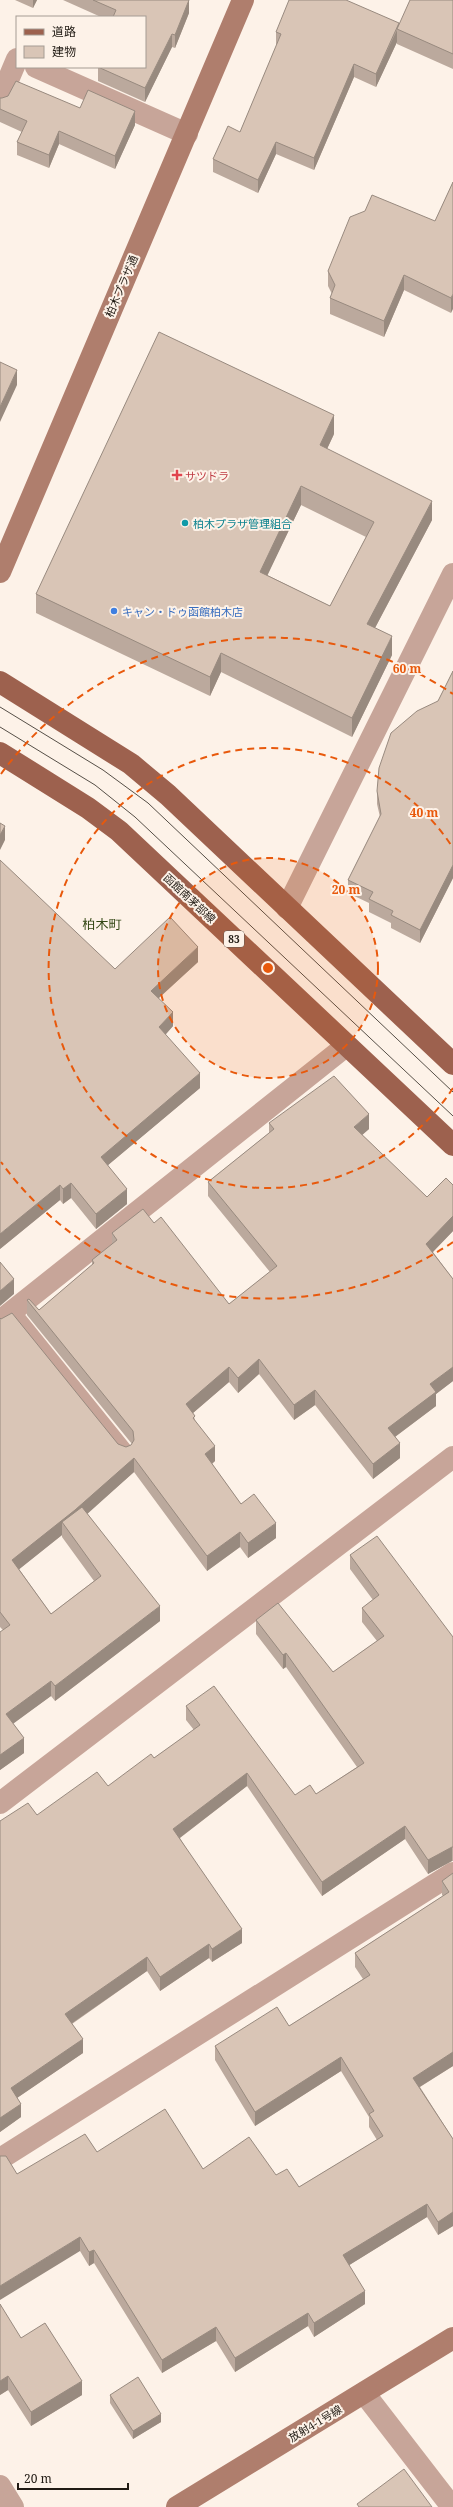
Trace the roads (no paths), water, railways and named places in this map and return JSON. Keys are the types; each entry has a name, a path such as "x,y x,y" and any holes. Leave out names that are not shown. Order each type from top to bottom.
{"main road":[{"path":"0,682 131,764 168,795 453,1064"},
{"name":"函館南茅部線","path":"0,753 88,808 119,830 346,1046 453,1145"}],"street":[{"name":"柏木プラザ通","path":"0,572 244,0"},
{"path":"0,51 16,59"},
{"path":"0,99 16,61"},
{"path":"38,68 188,134"},
{"path":"288,908 453,574"},
{"path":"6,1316 346,1046"},
{"path":"0,1803 453,1457"},
{"path":"0,2158 453,1873"},
{"name":"放射4-1号線","path":"177,2507 453,2338"},
{"path":"364,2393 452,2507"},
{"path":"0,2486 13,2507"}],"lane":[{"path":"6,1316 125,1452"}],"tram line":[{"path":"0,707 103,770 148,803 453,1092"},
{"path":"0,727 95,785 135,817 453,1116"}],"place":[{"name":"サツドラ","path":"177,475"},
{"name":"柏木プラザ管理組合","path":"185,523"},
{"name":"キャン・ドゥ函館柏木店","path":"114,611"}],"district":[{"name":"柏木町","path":"102,924"}]}
